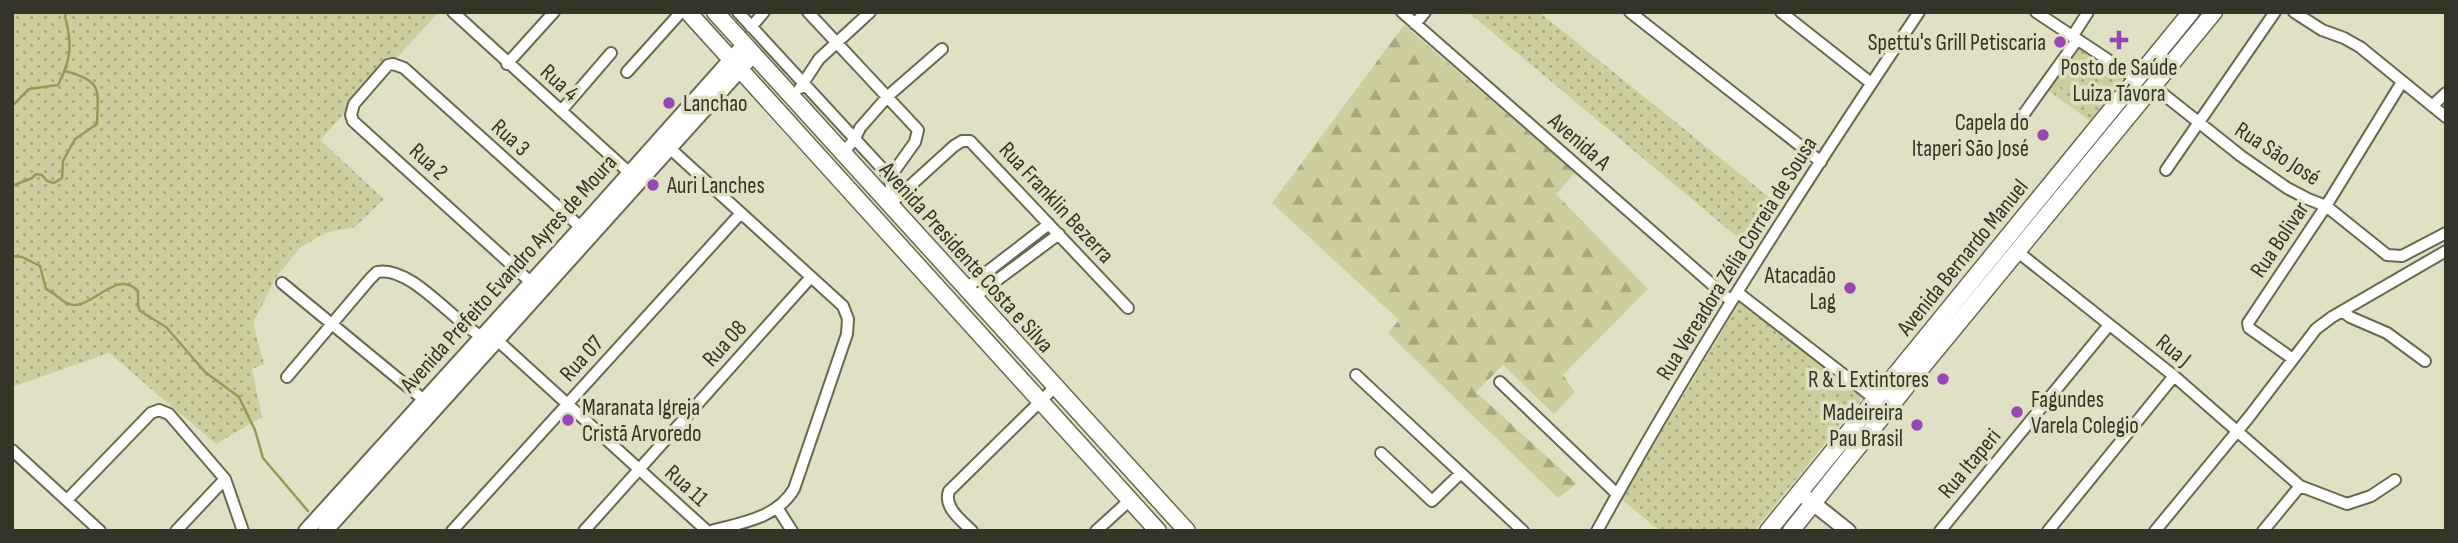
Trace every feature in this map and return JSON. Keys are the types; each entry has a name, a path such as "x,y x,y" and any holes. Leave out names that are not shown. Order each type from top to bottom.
{"main road":[{"name":"Avenida Presidente Costa e Silva","path":"688,12 1158,531"},
{"name":"Avenida Presidente Costa e Silva","path":"715,12 845,156 893,201 969,294 1187,531"},
{"name":"Avenida Bernardo Manuel","path":"1768,531 2191,12"},
{"name":"Avenida Bernardo Manuel","path":"1791,531 2214,12"},
{"path":"813,150 818,153 825,149 829,139"},
{"path":"2080,148 2094,159"},
{"path":"834,174 838,163 845,156"},
{"path":"2069,162 2083,173"}],"street":[{"name":"Rua 4","path":"453,12 635,178"},
{"path":"507,64 554,12"},
{"path":"627,72 681,12"},
{"path":"738,12 802,85 890,177 893,201"},
{"path":"751,27 764,12"},
{"path":"808,12 915,125 919,134 890,177"},
{"path":"793,99 819,59 870,12"},
{"name":"Avenida A","path":"1402,12 1734,297 1875,399"},
{"path":"1415,24 1425,12"},
{"path":"1630,12 1821,162"},
{"path":"1781,12 1871,83"},
{"name":"Rua Vereadora Zélia Correia de Sousa","path":"1597,531 1734,297 1919,12"},
{"path":"2036,12 2137,79"},
{"path":"2016,125 2074,38 2088,12"},
{"path":"2166,170 2275,12"},
{"path":"2294,12 2322,30 2351,41 2446,117"},
{"path":"845,156 860,128 888,96 942,49"},
{"name":"Avenida Prefeito Evandro Ayres de Moura","path":"306,531 481,337 536,286 586,232 749,50"},
{"path":"561,111 611,53"},
{"name":"Rua 2","path":"404,68 388,65 354,104 351,116 354,121 536,286"},
{"name":"Rua 3","path":"404,68 586,232"},
{"name":"Rua Bolivar","path":"2293,359 2249,328 2248,323 2326,206 2402,82"},
{"name":"Rua São José","path":"2153,86 2219,140 2287,188 2326,206 2387,255 2402,256 2446,233"},
{"path":"2432,106 2446,93"},
{"name":"Rua Franklin Bezerra","path":"893,201 954,146 962,141 970,141 1128,308"},
{"path":"665,144 843,306 848,319 847,334 794,489 787,502 778,509 747,522 709,531"},
{"name":"Rua 07","path":"452,531 740,213"},
{"path":"969,294 1049,224"},
{"path":"969,294 1059,234"},
{"path":"2155,531 2238,431 2316,329 2446,251"},
{"name":"Rua J","path":"2018,252 2174,376 2300,486"},
{"path":"287,377 377,272 394,273 426,291 481,337 497,340"},
{"name":"Rua 08","path":"584,531 811,277"},
{"path":"282,283 424,400"},
{"name":"Avenida Prefeito Evandro Ayres de Moura","path":"325,531 497,340 536,286"},
{"path":"2342,311 2387,333 2425,361"},
{"name":"Rua Itaperi","path":"1940,531 2109,325"},
{"name":"Rua 11","path":"497,340 709,531"},
{"path":"1356,375 1523,531"},
{"path":"2048,531 2174,376"},
{"path":"1500,382 1617,494"},
{"path":"972,531 948,506 947,497 956,483 1055,387"},
{"path":"67,500 151,413 159,410 169,414 225,479 243,531"},
{"path":"12,450 100,531"},
{"path":"1381,453 1432,501 1461,473"},
{"path":"176,531 225,479"},
{"path":"2265,530 2300,486 2347,503 2371,495 2395,480"},
{"path":"1799,492 1848,531"},
{"path":"1097,531 1130,500"},
{"path":"778,509 791,531"}],"green space":[{"path":"12,12 439,12 320,140 384,199 355,227 325,233 301,247 276,277 253,323 264,364 252,369 262,417 216,444 109,353 12,387"},
{"path":"1468,12 1539,12 1771,199 1748,246"},
{"path":"1404,25 1575,173 1556,194 1648,289 1563,375 1575,392 1554,414 1503,365 1476,392 1577,484 1558,498 1388,333 1399,320 1272,203"},
{"path":"2078,49 2127,79 2090,121 2048,90"},
{"path":"2074,57 2088,67 2069,93 2056,83"},
{"path":"1740,302 1862,398 1754,531 1660,531 1621,499"}],"waterway":[{"path":"12,106 29,89 58,85 69,51 65,16 67,12"},
{"path":"12,186 36,174 54,183 62,178 63,161 75,139 97,124 96,88 86,79 65,71"},
{"path":"12,256 22,257 40,266 46,289 72,305 84,303 107,289 122,284 130,285 138,291 140,311 166,327 205,372 239,397 255,430 263,458 308,511"}],"place":[{"name":"Posto de Saúde Luiza Távora","path":"2119,40"},
{"name":"Spettu's Grill Petiscaria","path":"2060,42"},
{"name":"Lanchao","path":"669,103"},
{"name":"Capela do Itaperi São José","path":"2043,135"},
{"name":"Auri Lanches","path":"653,185"},
{"name":"Atacadão Lag","path":"1850,288"},
{"name":"R & L Extintores","path":"1943,379"},
{"name":"Fagundes Varela Colegio","path":"2017,412"},
{"name":"Maranata Igreja Cristã Arvoredo","path":"568,420"},
{"name":"Madeireira Pau Brasil","path":"1917,425"}]}
